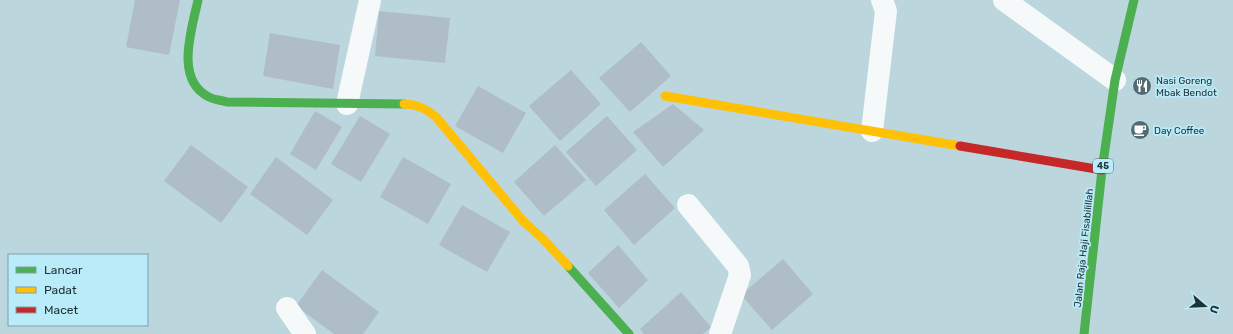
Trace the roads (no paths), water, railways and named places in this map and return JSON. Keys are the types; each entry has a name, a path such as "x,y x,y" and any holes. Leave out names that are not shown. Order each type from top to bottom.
{"main road":[{"path":"198,0 187,64 191,80 198,89 216,100 227,102 411,104 426,109 436,117 524,222 543,239 629,334"},
{"name":"Jalan Raja Haji Fisabilillah","path":"1084,334 1102,170 1115,80 1134,0"},
{"path":"665,96 1102,170"}],"street":[{"path":"347,104 370,0"},
{"path":"872,131 886,11 882,0"},
{"path":"1004,0 1115,80"},
{"path":"688,205 738,266 740,275 720,334"},
{"path":"287,308 305,334"}],"place":[{"name":"Nasi Goreng Mbak Bendot","path":"1142,86"},
{"name":"Day Coffee","path":"1140,130"}]}
